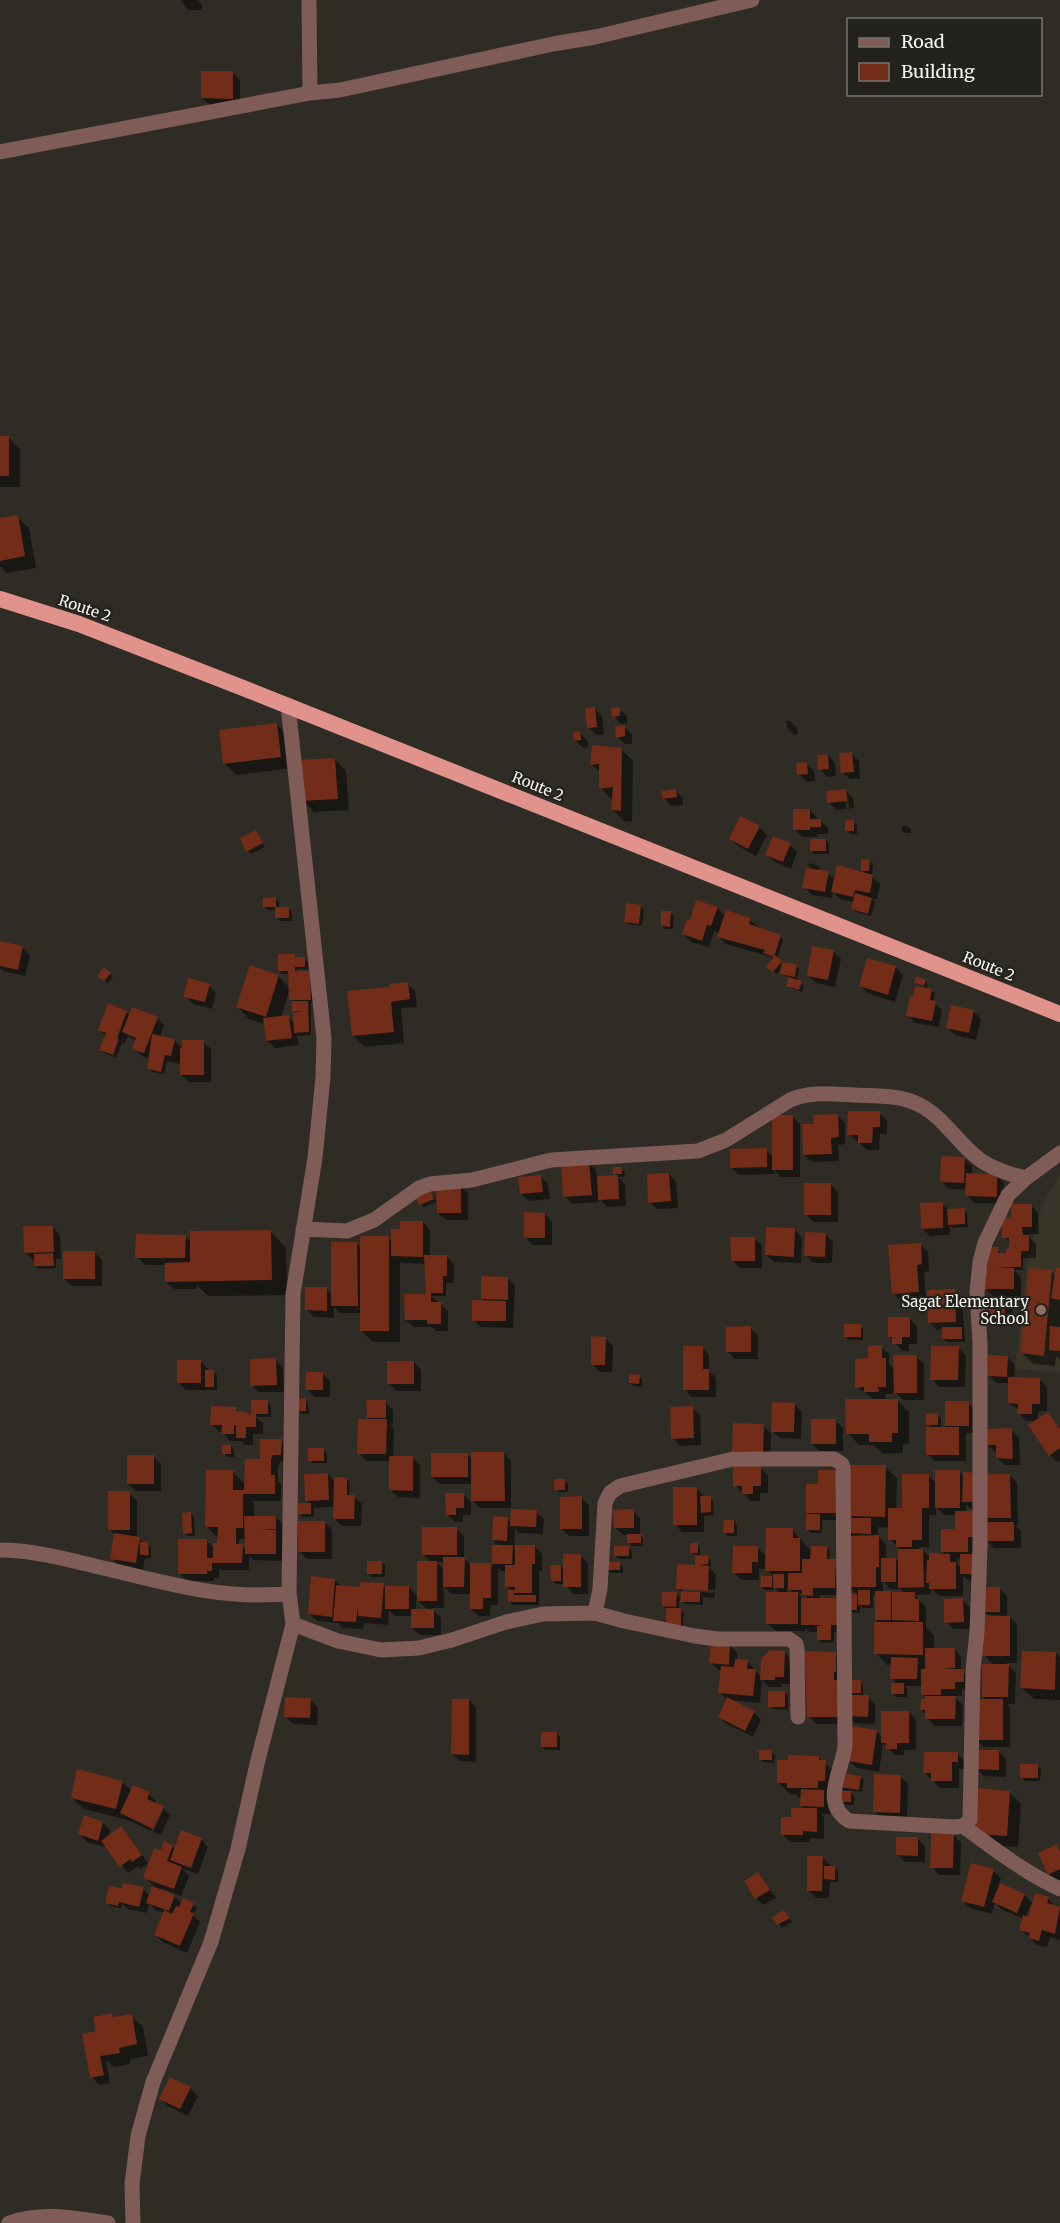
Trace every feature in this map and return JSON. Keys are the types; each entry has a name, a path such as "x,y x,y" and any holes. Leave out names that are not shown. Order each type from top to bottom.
{"highway":[{"name":"Route 2","path":"0,599 79,624 288,705 1060,1014"}],"street":[{"path":"309,0 310,93"},
{"path":"0,152 310,93 340,90 595,37 752,0"},
{"path":"133,2223 132,2184 138,2136 153,2082 211,1942 238,1849 293,1624 289,1593 293,1294 315,1158 322,1089 324,1038 288,705"},
{"path":"303,1229 347,1231 374,1220 418,1188 430,1184 472,1179 551,1160 698,1151 726,1140 790,1100 801,1095 815,1093 898,1098 914,1102 932,1113 979,1160 1013,1176 1026,1178"},
{"path":"595,1613 600,1588 605,1503 615,1488 733,1459 834,1459 840,1462 843,1473 846,1730 844,1760 835,1787 837,1811 849,1821 963,1826 971,1817 973,1670 978,1605 980,1344 977,1292 980,1262 985,1243 1008,1195 1026,1178 1060,1153"},
{"path":"0,1550 44,1554 186,1588 261,1597 289,1593"},
{"path":"293,1624 338,1641 381,1650 419,1648 506,1622 543,1614 595,1613 624,1622 717,1639 782,1638 793,1641 796,1649 798,1717"},
{"path":"963,1826 1012,1863 1060,1889"},
{"path":"9,2223 22,2218 47,2215 108,2223"}],"shaded area":[{"name":"Sagat Elementary School","path":"1060,1174 1060,1373 1015,1369 1027,1263 1042,1206"}],"building":[{"path":"201,71 233,71 233,99 201,98"},
{"path":"0,436 9,436 9,476 0,476"},
{"path":"18,515 25,556 0,561 0,518"},
{"path":"595,707 597,727 587,728 585,708"},
{"path":"620,707 620,716 612,717 611,708"},
{"path":"277,723 281,757 223,764 219,730"},
{"path":"625,725 625,736 616,738 615,726"},
{"path":"580,731 581,740 574,741 573,732"},
{"path":"592,745 622,748 621,811 611,810 613,787 599,789 599,764 590,765"},
{"path":"852,752 854,772 841,773 839,753"},
{"path":"828,754 829,769 818,770 817,755"},
{"path":"335,758 338,799 301,801 299,760"},
{"path":"807,762 808,774 797,775 796,763"},
{"path":"676,789 677,797 662,799 662,791"},
{"path":"846,789 847,801 827,803 826,791"},
{"path":"793,809 810,809 810,819 821,819 821,827 810,827 810,830 793,830"},
{"path":"740,816 760,826 748,849 729,839"},
{"path":"845,820 854,820 854,831 845,831"},
{"path":"256,830 263,843 246,852 240,838"},
{"path":"773,836 791,843 783,862 765,855"},
{"path":"810,839 826,839 826,851 810,851"},
{"path":"861,859 870,860 869,871 861,871"},
{"path":"837,865 873,875 870,893 855,890 853,897 831,892"},
{"path":"806,868 829,871 825,892 802,888"},
{"path":"855,893 872,898 868,914 851,909"},
{"path":"276,897 276,907 263,907 263,898"},
{"path":"696,900 718,907 711,926 707,925 702,941 682,934 687,919 690,920"},
{"path":"626,903 641,905 639,924 624,922"},
{"path":"275,907 289,907 289,918 275,918"},
{"path":"726,910 751,918 749,924 781,935 774,957 763,953 765,950 717,937"},
{"path":"661,911 671,911 670,927 661,926"},
{"path":"0,941 23,946 18,970 0,966"},
{"path":"812,946 834,950 828,980 807,976"},
{"path":"278,954 295,954 295,957 305,957 305,967 295,967 295,971 310,971 311,1000 289,1000 288,971 278,971"},
{"path":"775,955 782,961 773,972 766,967"},
{"path":"867,958 896,966 888,995 859,986"},
{"path":"782,962 797,964 795,977 780,974"},
{"path":"250,965 279,975 266,1017 236,1007"},
{"path":"104,967 111,973 104,981 97,976"},
{"path":"916,976 926,980 924,986 914,982"},
{"path":"788,977 802,981 799,990 786,986"},
{"path":"188,978 210,984 205,1002 183,997"},
{"path":"408,982 410,999 391,1002 394,1032 352,1036 347,991 389,987 389,984"},
{"path":"915,986 932,989 930,1000 936,1001 932,1021 906,1016 910,996 913,997"},
{"path":"292,1001 308,1001 309,1032 294,1033 293,1013 304,1011 292,1012"},
{"path":"108,1003 127,1011 113,1055 99,1050 106,1033 98,1030"},
{"path":"951,1005 974,1010 969,1033 946,1028"},
{"path":"132,1007 158,1017 144,1053 132,1049 136,1038 122,1032"},
{"path":"289,1015 292,1038 266,1041 263,1018"},
{"path":"152,1034 175,1039 171,1056 165,1055 161,1072 147,1069"},
{"path":"182,1040 204,1040 204,1075 180,1075"},
{"path":"848,1111 880,1111 880,1127 873,1127 872,1143 858,1143 858,1135 847,1135"},
{"path":"838,1114 839,1137 831,1138 832,1154 803,1155 802,1124 814,1124 813,1115"},
{"path":"772,1115 793,1115 793,1170 772,1170"},
{"path":"767,1148 767,1167 730,1168 730,1149"},
{"path":"941,1156 965,1157 964,1183 940,1182"},
{"path":"589,1161 592,1195 563,1197 561,1164"},
{"path":"613,1167 622,1167 622,1174 613,1174"},
{"path":"669,1173 671,1201 648,1203 647,1174"},
{"path":"966,1173 997,1174 997,1197 965,1196"},
{"path":"541,1175 543,1192 520,1194 518,1177"},
{"path":"618,1175 619,1199 598,1200 597,1176"},
{"path":"804,1183 831,1183 831,1215 804,1215"},
{"path":"461,1184 461,1213 437,1213 436,1185"},
{"path":"430,1189 434,1199 419,1205 415,1195"},
{"path":"943,1202 943,1228 921,1229 920,1203"},
{"path":"1011,1204 1032,1204 1032,1227 1022,1227 1023,1235 1029,1235 1029,1251 1021,1251 1021,1267 995,1267 1014,1268 1014,1289 984,1289 984,1268 988,1268 988,1247 998,1247 998,1253 1006,1253 1006,1249 1009,1249 1009,1238 1002,1238 1002,1217 1011,1217"},
{"path":"965,1208 965,1224 948,1225 947,1209"},
{"path":"524,1212 545,1213 545,1238 524,1238"},
{"path":"400,1221 423,1221 423,1257 391,1256 391,1229 400,1229"},
{"path":"23,1226 53,1226 54,1252 24,1253"},
{"path":"766,1227 795,1228 794,1257 765,1255"},
{"path":"271,1230 272,1280 165,1282 165,1263 190,1262 190,1231"},
{"path":"805,1232 826,1233 825,1257 804,1256"},
{"path":"136,1234 186,1235 185,1258 135,1258"},
{"path":"360,1236 389,1236 389,1331 360,1331"},
{"path":"730,1237 755,1237 755,1261 731,1261"},
{"path":"331,1242 357,1242 358,1306 331,1306"},
{"path":"921,1243 922,1264 917,1265 919,1292 892,1294 888,1245"},
{"path":"63,1251 95,1251 95,1279 63,1279"},
{"path":"53,1253 54,1266 34,1266 34,1254"},
{"path":"424,1255 447,1255 447,1276 443,1276 443,1293 431,1293 431,1302 441,1302 441,1324 427,1324 427,1320 405,1320 404,1294 426,1294"},
{"path":"1056,1267 1060,1268 1060,1300 1051,1298"},
{"path":"1029,1268 1052,1270 1044,1356 1020,1353"},
{"path":"481,1276 508,1277 508,1300 481,1299"},
{"path":"305,1287 327,1287 327,1311 305,1310"},
{"path":"955,1289 956,1322 928,1323 927,1290"},
{"path":"986,1296 1006,1297 1005,1315 985,1314"},
{"path":"472,1300 506,1301 506,1321 472,1321"},
{"path":"888,1317 910,1317 910,1337 902,1337 902,1344 892,1344 892,1337 888,1337"},
{"path":"844,1324 861,1324 861,1337 844,1337"},
{"path":"751,1326 751,1352 726,1352 726,1327"},
{"path":"1050,1326 1060,1327 1060,1351 1049,1350"},
{"path":"942,1327 962,1327 962,1339 942,1339"},
{"path":"591,1336 606,1337 605,1365 591,1365"},
{"path":"882,1345 882,1358 886,1358 886,1387 878,1387 879,1392 864,1392 864,1387 855,1388 855,1359 868,1358 868,1346"},
{"path":"683,1346 703,1346 703,1369 709,1369 709,1390 683,1390"},
{"path":"931,1346 959,1346 958,1380 930,1380"},
{"path":"893,1355 917,1355 917,1393 894,1393"},
{"path":"988,1355 1008,1356 1007,1377 987,1376"},
{"path":"276,1358 277,1385 250,1386 250,1359"},
{"path":"177,1360 201,1360 201,1383 177,1383"},
{"path":"387,1361 414,1361 414,1384 387,1384"},
{"path":"205,1370 214,1370 214,1387 205,1387"},
{"path":"306,1372 323,1372 323,1390 305,1390"},
{"path":"629,1374 640,1375 639,1384 629,1383"},
{"path":"1008,1377 1040,1378 1040,1404 1032,1404 1032,1414 1017,1414 1018,1404 1008,1403"},
{"path":"306,1398 306,1411 297,1411 296,1399"},
{"path":"845,1399 898,1399 898,1433 892,1433 892,1442 869,1442 869,1434 846,1434"},
{"path":"251,1400 268,1400 268,1414 256,1414 256,1427 246,1427 246,1438 236,1438 236,1425 234,1425 234,1434 221,1434 222,1425 210,1425 211,1406 236,1407 236,1411 251,1414"},
{"path":"366,1400 386,1400 386,1418 367,1418"},
{"path":"945,1401 969,1401 969,1426 945,1426"},
{"path":"772,1402 795,1403 794,1432 771,1432"},
{"path":"693,1406 694,1438 671,1439 670,1407"},
{"path":"1048,1412 1060,1429 1060,1448 1049,1456 1028,1425"},
{"path":"938,1413 938,1425 926,1425 926,1414"},
{"path":"358,1419 387,1419 386,1454 357,1454"},
{"path":"811,1419 836,1419 836,1444 811,1444"},
{"path":"733,1423 764,1424 763,1452 732,1451"},
{"path":"926,1427 959,1427 959,1455 926,1455"},
{"path":"1012,1428 1013,1459 996,1458 996,1445 986,1445 985,1429"},
{"path":"260,1439 282,1439 281,1455 273,1455 271,1459 271,1475 275,1475 275,1494 243,1494 243,1528 236,1528 236,1544 243,1544 242,1563 212,1563 212,1571 207,1571 207,1574 178,1574 178,1539 207,1539 207,1558 213,1558 213,1543 217,1543 218,1527 205,1527 206,1470 233,1470 233,1490 244,1490 245,1459 260,1459"},
{"path":"222,1445 231,1445 231,1454 222,1454"},
{"path":"308,1448 324,1448 324,1461 308,1461"},
{"path":"471,1452 504,1452 505,1501 471,1501"},
{"path":"431,1453 468,1453 468,1477 431,1477"},
{"path":"127,1455 154,1455 154,1484 127,1484"},
{"path":"389,1456 413,1456 413,1491 389,1490"},
{"path":"849,1465 886,1465 885,1517 849,1516"},
{"path":"733,1466 761,1466 761,1486 753,1486 753,1494 742,1494 742,1486 733,1486"},
{"path":"818,1470 838,1470 837,1513 806,1513 806,1484 818,1484"},
{"path":"935,1470 960,1470 960,1508 935,1508"},
{"path":"963,1472 978,1473 978,1502 962,1502"},
{"path":"328,1473 329,1500 305,1501 304,1474"},
{"path":"902,1474 929,1474 929,1508 922,1508 922,1540 912,1540 912,1547 896,1547 896,1540 888,1540 888,1508 902,1508"},
{"path":"983,1474 1010,1474 1011,1518 983,1518"},
{"path":"334,1477 347,1478 347,1495 355,1495 354,1519 333,1519"},
{"path":"554,1479 565,1479 565,1490 554,1490"},
{"path":"673,1487 697,1487 697,1525 673,1525"},
{"path":"108,1491 130,1491 130,1530 108,1530"},
{"path":"445,1493 464,1493 464,1508 456,1508 456,1515 446,1515"},
{"path":"582,1496 582,1529 560,1529 560,1497"},
{"path":"700,1496 711,1496 711,1512 701,1513"},
{"path":"298,1503 311,1503 311,1514 298,1514"},
{"path":"511,1509 537,1510 536,1527 510,1526"},
{"path":"634,1509 634,1528 614,1528 613,1510"},
{"path":"955,1511 978,1511 978,1537 968,1537 968,1552 941,1552 941,1529 955,1529"},
{"path":"191,1512 192,1533 183,1534 182,1513"},
{"path":"806,1514 820,1514 820,1530 806,1530"},
{"path":"244,1516 276,1516 276,1529 260,1529 276,1530 276,1554 245,1554"},
{"path":"493,1516 508,1517 507,1541 492,1540"},
{"path":"847,1518 871,1518 871,1534 847,1533"},
{"path":"724,1520 734,1520 734,1533 723,1533"},
{"path":"298,1521 325,1521 325,1552 298,1552"},
{"path":"985,1522 1014,1522 1014,1541 985,1541"},
{"path":"422,1527 457,1527 457,1555 422,1555"},
{"path":"766,1528 793,1528 793,1538 800,1538 800,1571 765,1571"},
{"path":"114,1533 140,1537 136,1563 110,1559"},
{"path":"627,1534 641,1534 641,1543 627,1543"},
{"path":"879,1535 879,1567 876,1567 876,1587 848,1587 844,1536"},
{"path":"140,1542 148,1542 149,1555 140,1555"},
{"path":"690,1543 698,1543 698,1553 690,1553"},
{"path":"492,1545 513,1545 512,1564 492,1564"},
{"path":"515,1545 535,1545 535,1564 532,1564 532,1593 514,1593 514,1595 536,1595 536,1602 508,1602 508,1590 515,1590 515,1587 505,1587 505,1565 515,1565"},
{"path":"614,1546 629,1546 629,1556 614,1556"},
{"path":"733,1546 758,1546 758,1562 752,1562 752,1573 732,1573"},
{"path":"811,1546 827,1546 827,1559 836,1559 835,1588 813,1588 813,1596 802,1595 802,1590 788,1590 788,1573 802,1573 802,1559 810,1559"},
{"path":"898,1549 923,1549 924,1587 898,1588"},
{"path":"929,1553 950,1554 950,1562 956,1562 956,1589 929,1589 929,1583 926,1583"},
{"path":"563,1554 581,1554 581,1587 563,1587"},
{"path":"960,1554 977,1554 977,1574 960,1574"},
{"path":"695,1555 709,1556 708,1564 699,1565 709,1566 708,1591 676,1589 677,1564 695,1565"},
{"path":"443,1557 465,1557 464,1587 443,1587"},
{"path":"881,1558 896,1558 896,1582 881,1582"},
{"path":"367,1561 382,1561 382,1574 367,1574"},
{"path":"417,1561 437,1561 437,1601 417,1601"},
{"path":"606,1562 620,1562 620,1570 606,1570"},
{"path":"470,1563 491,1563 491,1598 483,1598 483,1609 470,1609"},
{"path":"550,1565 561,1565 561,1581 551,1581"},
{"path":"773,1574 784,1574 784,1588 773,1588"},
{"path":"311,1576 335,1579 332,1617 308,1614"},
{"path":"761,1576 772,1576 772,1587 760,1587"},
{"path":"360,1582 384,1583 381,1618 358,1616 358,1606 356,1622 333,1621 336,1585 360,1587"},
{"path":"385,1586 409,1586 409,1609 385,1609"},
{"path":"983,1587 1000,1587 1000,1612 983,1612"},
{"path":"858,1590 870,1590 870,1605 858,1605"},
{"path":"681,1591 700,1592 700,1602 680,1602"},
{"path":"875,1591 891,1591 891,1620 875,1620"},
{"path":"662,1592 677,1592 676,1607 662,1606"},
{"path":"766,1592 798,1592 798,1624 766,1624"},
{"path":"892,1592 915,1592 915,1599 919,1599 919,1621 892,1620"},
{"path":"848,1594 857,1594 857,1610 848,1610"},
{"path":"801,1598 838,1598 838,1625 831,1625 831,1640 817,1640 817,1626 825,1625 801,1625"},
{"path":"963,1598 964,1622 944,1623 944,1599"},
{"path":"666,1608 681,1608 681,1625 666,1625"},
{"path":"411,1609 434,1609 434,1628 411,1628"},
{"path":"983,1615 1010,1616 1010,1656 982,1656"},
{"path":"874,1622 923,1622 923,1655 874,1654"},
{"path":"711,1643 730,1644 729,1665 709,1663"},
{"path":"925,1648 955,1648 955,1668 941,1669 964,1669 964,1682 955,1682 955,1689 941,1689 941,1695 921,1695 921,1669 925,1669"},
{"path":"770,1650 785,1651 784,1677 775,1677 775,1680 760,1680 761,1659"},
{"path":"804,1651 836,1652 834,1680 839,1680 839,1717 807,1717"},
{"path":"1022,1651 1056,1652 1055,1690 1020,1688"},
{"path":"891,1657 918,1658 917,1679 890,1679"},
{"path":"735,1659 748,1660 747,1669 756,1669 753,1696 718,1693 721,1666 734,1667"},
{"path":"982,1664 1009,1664 1008,1697 982,1697"},
{"path":"847,1680 861,1680 861,1693 847,1693"},
{"path":"891,1683 904,1683 904,1694 891,1694"},
{"path":"768,1691 785,1691 785,1707 768,1707"},
{"path":"846,1695 869,1695 868,1717 845,1716"},
{"path":"925,1696 956,1696 955,1719 925,1719 925,1710 920,1710 921,1699 925,1699"},
{"path":"285,1697 311,1698 310,1718 284,1717"},
{"path":"727,1697 755,1711 745,1731 718,1717"},
{"path":"452,1699 469,1699 469,1755 451,1754"},
{"path":"975,1699 1003,1699 1003,1740 975,1740"},
{"path":"881,1711 909,1711 909,1743 897,1743 897,1749 886,1749 886,1743 881,1743"},
{"path":"852,1726 877,1730 872,1765 847,1761"},
{"path":"541,1732 557,1732 557,1747 541,1747"},
{"path":"759,1750 772,1750 772,1760 759,1760"},
{"path":"976,1750 999,1750 999,1770 975,1769"},
{"path":"924,1752 958,1752 958,1762 952,1762 952,1781 931,1781 931,1773 923,1773"},
{"path":"788,1755 819,1756 819,1760 826,1760 825,1781 818,1781 818,1788 787,1788 787,1783 777,1783 777,1760 788,1760"},
{"path":"1020,1764 1038,1764 1038,1778 1020,1778"},
{"path":"77,1769 123,1781 116,1809 71,1798"},
{"path":"840,1773 861,1776 859,1790 839,1787"},
{"path":"874,1774 901,1775 900,1813 873,1812"},
{"path":"133,1785 150,1792 147,1799 164,1806 153,1829 120,1813"},
{"path":"978,1788 1010,1791 1007,1836 975,1834"},
{"path":"801,1789 824,1790 824,1807 800,1806"},
{"path":"840,1791 851,1791 851,1802 841,1802"},
{"path":"791,1808 817,1808 817,1832 803,1831 803,1835 781,1835 781,1817 791,1817"},
{"path":"84,1815 103,1822 98,1841 78,1834"},
{"path":"121,1826 142,1855 132,1862 130,1859 120,1867 101,1841"},
{"path":"181,1830 202,1838 191,1868 170,1860"},
{"path":"931,1833 954,1834 953,1868 930,1868"},
{"path":"896,1837 918,1837 918,1856 896,1855"},
{"path":"164,1841 173,1845 167,1861 182,1867 174,1889 143,1878 154,1848 161,1850"},
{"path":"1057,1844 1060,1851 1060,1869 1048,1875 1038,1853"},
{"path":"807,1856 823,1856 822,1891 807,1891"},
{"path":"971,1863 994,1869 984,1907 961,1901"},
{"path":"824,1866 835,1866 835,1880 824,1879"},
{"path":"758,1872 770,1890 755,1899 744,1881"},
{"path":"123,1883 144,1887 139,1907 119,1902 118,1906 105,1903 109,1886 122,1888"},
{"path":"1000,1883 1025,1894 1017,1913 992,1902"},
{"path":"152,1886 175,1895 169,1911 146,1903"},
{"path":"1035,1893 1049,1897 1047,1903 1060,1907 1055,1934 1042,1930 1039,1941 1028,1938 1030,1933 1019,1930 1023,1915 1028,1917"},
{"path":"183,1898 194,1903 190,1912 194,1913 180,1946 154,1935 164,1910 172,1914 176,1906 179,1907"},
{"path":"784,1910 790,1918 777,1925 772,1917"},
{"path":"112,2013 113,2017 132,2014 137,2044 119,2048 120,2053 100,2056 104,2075 90,2078 82,2034 96,2031 93,2017"},
{"path":"170,2077 191,2087 180,2109 159,2099"}],"place":[{"name":"Sagat Elementary School","path":"1041,1310"}]}
